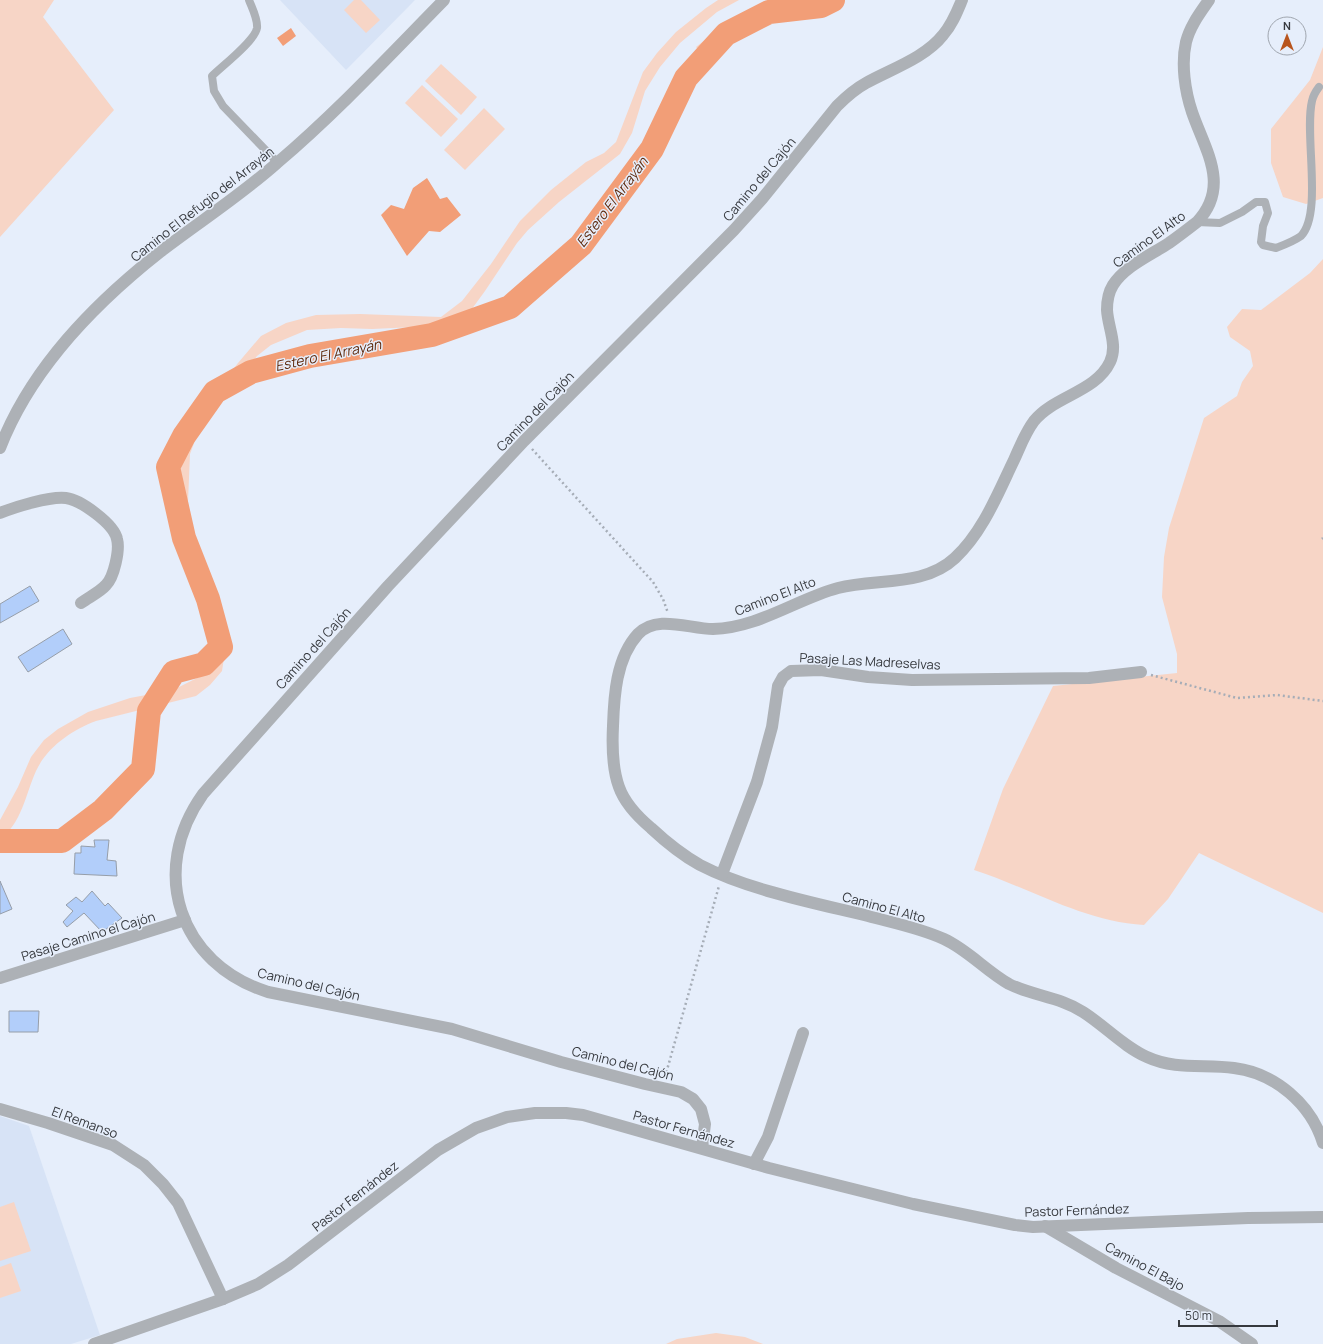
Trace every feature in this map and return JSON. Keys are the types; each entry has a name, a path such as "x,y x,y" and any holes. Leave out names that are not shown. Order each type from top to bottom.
{"street":[{"name":"Camino El Refugio del Arrayán","path":"0,448 17,411 32,385 52,357 91,314 143,266 278,163 444,0"},
{"name":"Camino del Cajón","path":"702,1148 705,1124 698,1104 687,1094 561,1062 452,1030 274,994 255,988 229,975 208,956 191,933 184,920 176,892 175,862 181,833 194,806 388,586 524,441 739,225 837,106 861,86 935,44 950,25 962,0"},
{"name":"Camino El Alto","path":"1209,0 1190,29 1184,52 1188,98 1214,174 1211,201 1197,222 1130,268 1114,284 1107,303 1113,349 1107,367 1092,382 1048,407 1034,422 1024,438 997,496 978,529 956,557 947,565 936,571 916,578 856,584 834,589 748,623 730,628 699,629 669,624 656,624 645,628 636,636 624,656 620,668 614,708 612,749 616,777 627,803 645,823 689,859 722,874 768,890 910,926 938,936 958,946 1012,985 1058,1000 1079,1009 1133,1049 1151,1059 1176,1066 1237,1068 1259,1074 1285,1089 1301,1103 1316,1126 1323,1144"},
{"path":"0,513 32,503 65,498 82,504 102,518 117,538 116,564 107,585 81,603"},
{"name":"Pasaje Las Madreselvas","path":"722,874 757,782 772,727 778,686 783,677 791,672 821,670 868,677 912,680 1089,678 1141,672"},
{"name":"Pasaje Camino el Cajón","path":"0,978 184,920"},
{"path":"754,1164 768,1137 803,1033"},
{"name":"El Remanso","path":"0,1109 48,1123 113,1145 144,1165 163,1184 178,1203 223,1299"},
{"name":"Pastor Fernández","path":"94,1344 223,1299 274,1275 438,1150 463,1135 492,1122 521,1114 566,1113 600,1119 754,1164 878,1196 1015,1225 1045,1226 1248,1218 1323,1217"},
{"name":"Camino El Bajo","path":"1045,1226 1116,1268 1219,1321 1252,1344"}],"lane":[{"path":"249,0 255,15 257,28 251,38 212,76 214,91 223,106 278,163"},
{"path":"1197,222 1220,223 1242,212 1256,202 1266,202 1268,213 1263,226 1261,242 1264,245 1276,248 1302,235 1312,216 1315,188 1311,151 1312,100 1319,87"}],"path":[{"path":"524,441 653,582 665,603 669,624"},
{"path":"1141,672 1237,698 1277,695 1323,702"},
{"path":"662,1087 722,874"}],"shaded area":[{"path":"0,0 54,0 43,17 114,110 0,237"},
{"path":"280,0 415,0 346,70"},
{"path":"354,0 361,0 380,20 366,33 344,10"},
{"path":"718,0 739,0 717,12 680,43 660,67 645,91 632,133 620,154 559,202 528,230 517,243 466,317 459,323 437,326 372,329 341,328 307,330 271,345 257,356 216,409 196,438 190,454 188,502 195,551 219,605 227,639 222,671 210,685 196,696 96,721 78,729 61,740 53,747 41,762 18,817 7,833 0,838 0,820 18,787 31,757 44,740 58,729 88,712 130,698 173,690 201,676 212,663 215,626 198,591 189,561 177,488 178,466 183,439 194,420 261,336 286,323 316,315 360,314 441,317 462,301 491,264 520,221 551,190 586,162 604,153 616,142 643,72 657,53 676,32"},
{"path":"730,20 742,35 708,62 696,47"},
{"path":"291,28 296,36 283,46 277,38"},
{"path":"1323,47 1323,198 1306,204 1283,197 1271,163 1271,129 1310,80"},
{"path":"441,64 477,97 461,115 425,81"},
{"path":"422,85 458,119 441,137 405,103"},
{"path":"484,108 505,129 465,170 444,150"},
{"path":"427,178 440,199 447,197 461,215 440,232 429,231 407,256 381,215 391,205 404,209 413,188"},
{"path":"1323,259 1323,913 1199,853 1168,899 1144,925 1122,923 1100,918 974,870 1003,789 1053,686 1177,673 1177,654 1162,597 1164,557 1169,528 1204,418 1237,396 1242,382 1253,366 1250,351 1230,337 1227,327 1242,309 1261,310 1310,273"},
{"path":"0,1116 29,1126 100,1335 71,1344 0,1344"},
{"path":"14,1202 31,1251 0,1261 0,1207"},
{"path":"11,1263 21,1291 0,1298 0,1267"},
{"path":"716,1333 745,1337 763,1344 666,1344 677,1339"}],"building":[{"path":"30,586 39,601 0,623 0,604"},
{"path":"63,629 72,644 28,672 18,657"},
{"path":"94,840 109,840 107,860 116,861 117,876 74,874 75,853 81,853 81,846 95,847"},
{"path":"0,881 12,909 0,914"},
{"path":"92,891 105,906 108,903 122,918 102,932 84,913 67,927 63,922 73,911 66,905 76,897 82,902"},
{"path":"9,1011 39,1011 38,1032 9,1032"}],"waterway":[{"name":"Estero El Arrayán","path":"0,841 62,841 103,810 143,769 149,711 174,672 204,664 221,647 208,599 184,538 168,467 184,436 215,392 251,372 310,356 432,335 510,307 581,245 652,149 686,78 726,34 769,12 821,6 833,0"}]}
